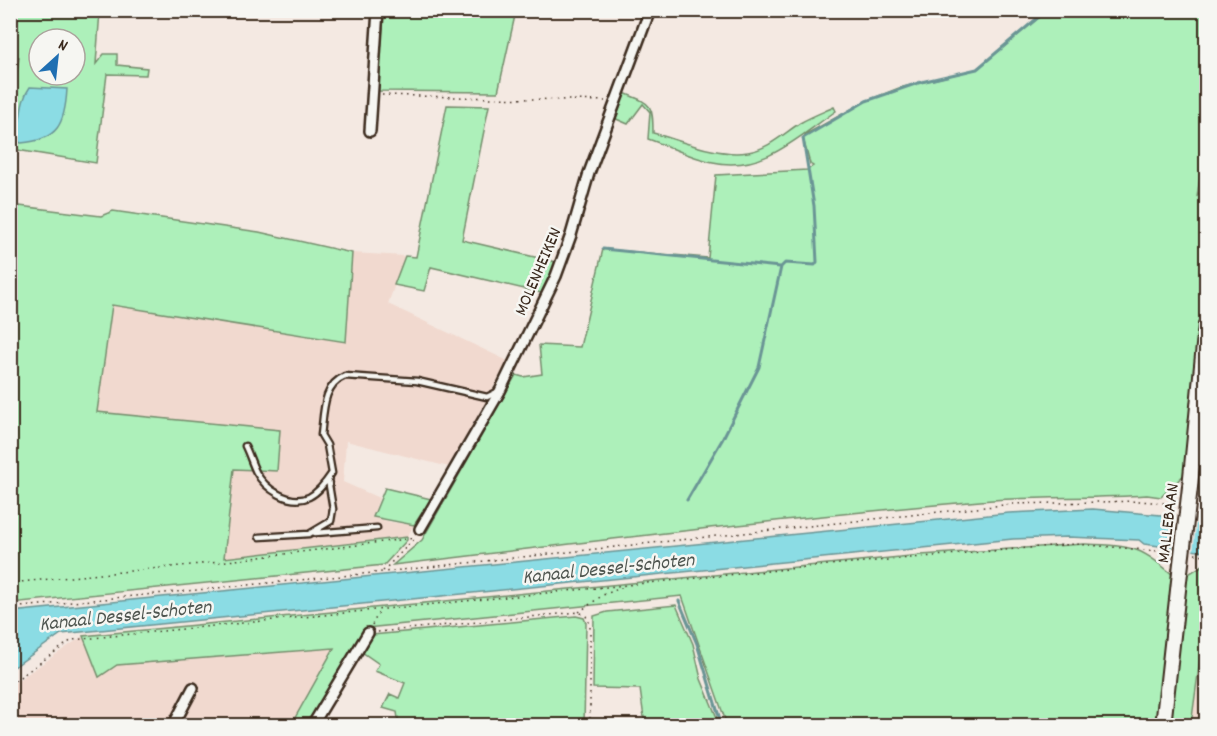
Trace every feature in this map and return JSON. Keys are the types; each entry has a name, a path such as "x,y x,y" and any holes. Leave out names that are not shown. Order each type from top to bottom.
{"main road":[{"name":"MALLEBAAN","path":"1163,726 1206,325"}],"street":[{"path":"370,131 378,10"},
{"name":"MOLENHEIKEN","path":"420,529 500,391 560,266 590,173 650,10"},
{"path":"312,726 368,633"},
{"path":"172,726 193,688"}],"lane":[{"path":"245,446 264,484 285,497 298,499 309,497 332,473 330,458 321,435 329,386 336,380 345,376 417,381 487,397 500,391"},
{"path":"309,534 331,521 333,508 328,479"},
{"path":"259,537 377,528"}],"path":[{"path":"372,95 616,101"},
{"path":"10,608 382,572 1013,504 1140,501 1183,505"},
{"path":"1194,506 1206,507"},
{"path":"10,584 416,538 382,572"},
{"path":"10,684 72,640 630,584 1075,544 1145,550"},
{"path":"368,633 579,612 603,595 630,584"},
{"path":"368,633 381,608"},
{"path":"579,612 586,616 590,624 590,726"}],"shaded area":[{"path":"352,253 405,256 388,304 508,361 449,467 346,441 343,482 379,498 373,517 414,525 407,537 224,558 234,469 97,412 112,305 345,342"},
{"path":"1206,616 1206,725 1191,726 1199,672"},
{"path":"83,636 100,676 117,665 334,648 291,725 11,726 11,685"}],"green space":[{"path":"10,11 100,11 96,64 104,54 117,54 117,65 147,68 146,75 107,74 96,163 11,149 11,97 14,97 19,57 11,56"},
{"path":"384,11 516,11 498,92 378,91"},
{"path":"1047,11 1206,11 1206,138 1197,197 1206,180 1206,492 1191,468 1161,497 1147,495 980,501 613,539 393,565 422,540 516,375 523,377 542,374 539,345 580,347 603,249 708,258 716,175 807,170 813,166 810,164 803,138 806,134 866,101 899,88 977,69"},
{"path":"624,93 649,106 652,116 653,133 712,150 736,153 755,150 769,144 808,119 834,107 836,111 794,141 764,158 731,164 697,158 648,139 650,112 643,104 628,124 614,118"},
{"path":"447,105 489,106 462,240 556,262 541,293 431,267 424,291 394,285 405,256 416,257"},
{"path":"11,205 101,216 113,211 259,232 352,253 346,342 112,305 97,412 280,430 277,471 234,469 224,558 407,537 407,540 384,565 11,603"},
{"path":"385,488 431,499 414,525 373,517"},
{"path":"1084,544 1126,547 1136,550 1155,560 1179,580 1206,563 1206,616 1191,725 727,725 682,596 366,628 308,725 291,725 334,648 117,665 99,677 83,636 921,555"},
{"path":"676,605 693,644 701,679 720,725 645,725 640,689 593,688 594,616 607,612"},
{"path":"576,616 584,618 586,623 584,725 399,725 397,712 383,708 390,694 399,698 405,683 375,671 379,664 362,652 372,635"}],"water":[{"path":"30,87 67,89 64,112 57,128 44,138 21,143 15,139 26,93"},
{"name":"Kanaal Dessel-Schoten","path":"1093,509 1206,519 1206,552 1144,544 1139,540 1068,537 1013,539 61,634 11,669 11,612 1009,513"}],"pier":[{"path":"1176,513 1197,515 1193,553 1172,550"}],"waterway":[{"path":"687,500 722,440 759,367 781,267 785,263 815,265 817,262 814,206 803,138 866,101 921,82 977,69 1047,10"},
{"path":"603,249 780,267"},
{"path":"679,601 697,644 722,726"}]}
